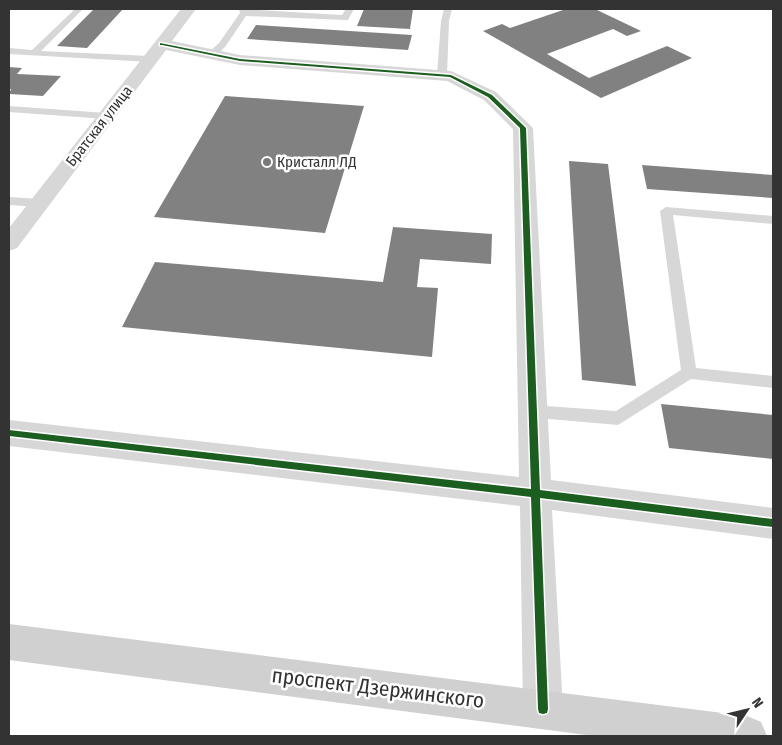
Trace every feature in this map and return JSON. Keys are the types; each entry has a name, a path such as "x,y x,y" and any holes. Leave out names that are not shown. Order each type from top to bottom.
{"main road":[{"name":"проспект Дзержинского","path":"9,642 747,736"}],"street":[{"name":"Братская улица","path":"9,243 189,9"},
{"path":"156,52 212,54 240,60 451,76 490,96 523,128 542,709"},
{"path":"9,433 535,493 773,523"}],"lane":[{"path":"34,52 79,9"},
{"path":"212,54 222,45 244,11 296,12 345,18 350,9"},
{"path":"442,75 445,21 448,9"},
{"path":"9,51 156,52"},
{"path":"9,109 106,116"},
{"path":"9,200 40,203"},
{"path":"689,374 666,211 773,220"},
{"path":"532,412 618,418 689,374 773,382"}],"building":[{"path":"94,9 123,9 87,48 57,46"},
{"path":"364,9 413,9 410,29 357,26"},
{"path":"566,9 595,9 641,31 627,36 613,29 547,54 589,78 667,46 692,58 601,98 483,31 502,24 510,28"},
{"path":"256,25 412,35 408,50 247,39"},
{"path":"9,67 22,68 17,74 61,76 43,96 9,94 11,89 9,89"},
{"name":"Кристалл ЛД","path":"225,96 364,106 325,233 154,217"},
{"path":"569,161 608,164 636,386 582,380"},
{"path":"642,165 773,175 773,198 647,189"},
{"path":"393,227 492,234 491,264 420,259 417,287 438,288 432,357 122,327 155,262 383,282"},
{"path":"661,404 773,415 773,459 669,448"}],"cycle path":[{"path":"162,44 240,60 451,76 490,96 523,128 543,709"},
{"path":"9,433 535,493 773,523"}],"place":[{"name":"Кристалл ЛД","path":"267,162"}]}
